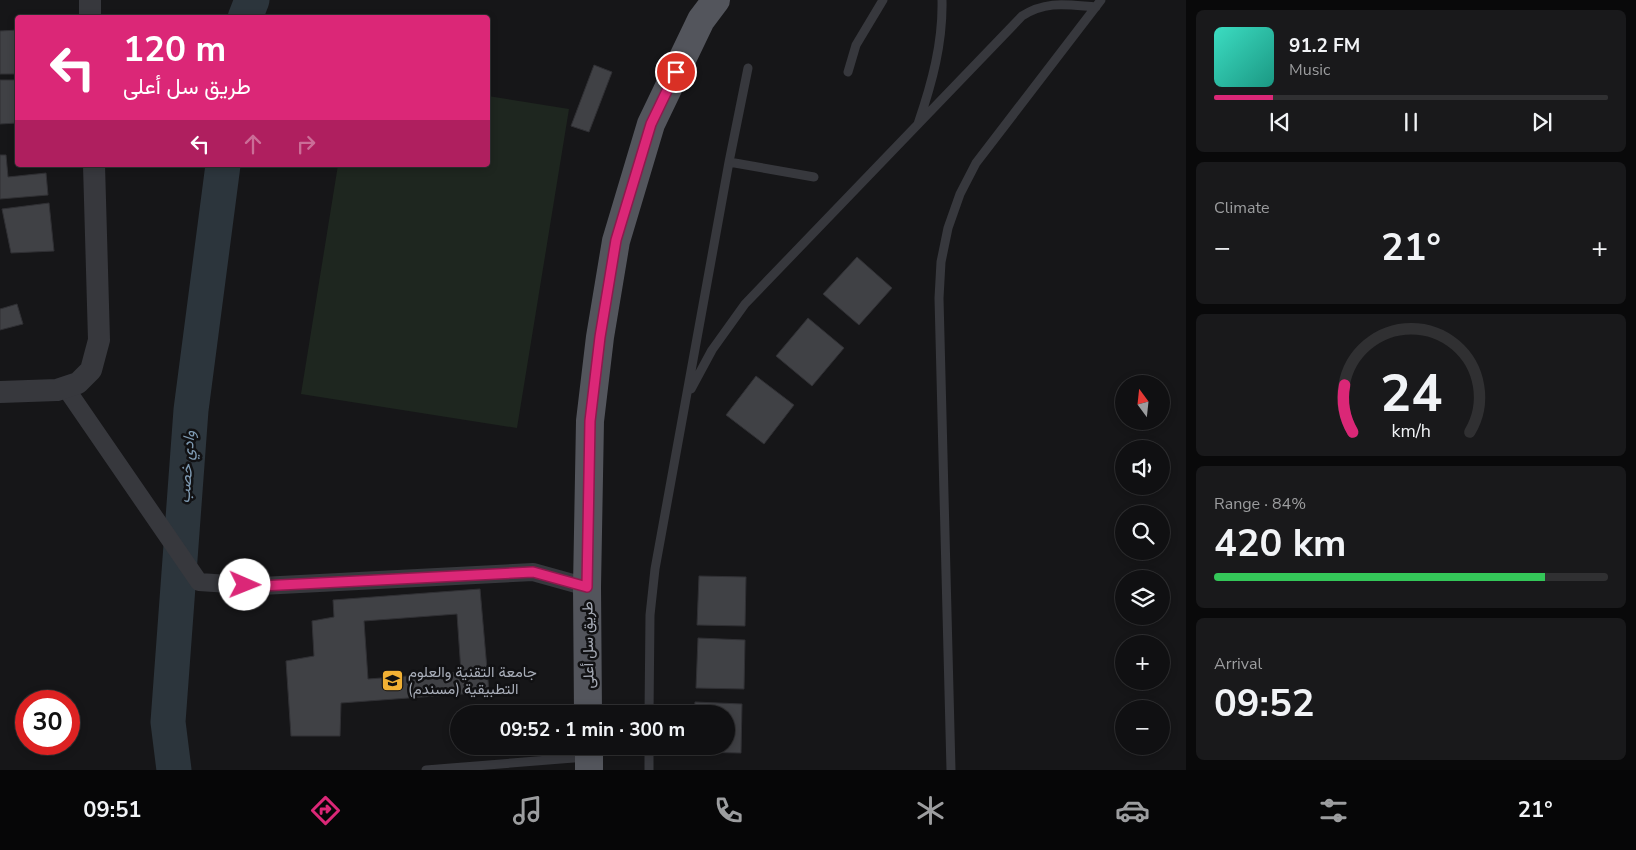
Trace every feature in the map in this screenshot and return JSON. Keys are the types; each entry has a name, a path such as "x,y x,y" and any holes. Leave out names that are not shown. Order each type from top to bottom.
{"main road":[{"name":"طريق سل أعلى","path":"588,705 587,587 590,421 600,337 616,240 651,124 701,20 716,0"}],"street":[{"path":"90,0 90,15"},
{"path":"0,392 57,390 78,382 91,370 99,340 94,167"},
{"path":"65,387 200,582 261,586 533,572 587,587"}],"lane":[{"path":"848,72 856,45 882,0"},
{"path":"917,127 938,54 942,26 942,0"},
{"path":"685,400 712,350 745,304 1022,16 1033,9 1046,5 1098,3"},
{"path":"951,770 939,298 941,262 948,228 960,194 976,163 1098,3"},
{"path":"649,705 652,592 685,400 748,68"},
{"path":"729,162 814,176"},
{"path":"649,755 649,770"},
{"path":"426,770 488,767 589,758"}],"shaded area":[{"path":"490,96 569,109 517,428 301,394 338,167 490,167"}],"building":[{"path":"15,30 15,74 0,74 0,31"},
{"path":"594,65 612,72 589,132 571,126"},
{"path":"0,80 15,80 15,123 0,124"},
{"path":"0,155 6,155 8,177 46,173 48,195 0,199"},
{"path":"49,203 54,251 11,253 2,209"},
{"path":"857,257 892,288 859,325 823,294"},
{"path":"17,304 23,324 0,330 0,309"},
{"path":"808,318 844,348 812,386 776,356"},
{"path":"756,376 794,405 764,444 726,415"},
{"path":"699,576 746,577 745,626 697,625"},
{"path":"480,589 489,692 341,703 340,736 291,736 286,661 314,656 312,621 334,617 333,600","holes":["457,614 461,672 368,679 364,621"]},
{"path":"698,638 745,640 744,689 696,688"},
{"path":"695,702 742,704 741,753 735,753 735,705 695,705"}],"waterway":[{"name":"وادي خصب","path":"246,15 252,0"},
{"name":"وادي خصب","path":"174,770 168,722 191,410 223,167"}],"place":[{"name":"جامعة التقنية والعلوم التطبيقية (مسندم)","path":"392,681"}],"route":[{"path":"245,585 261,586 533,572 587,587 590,421 600,337 616,240 651,124 676,72"}]}
